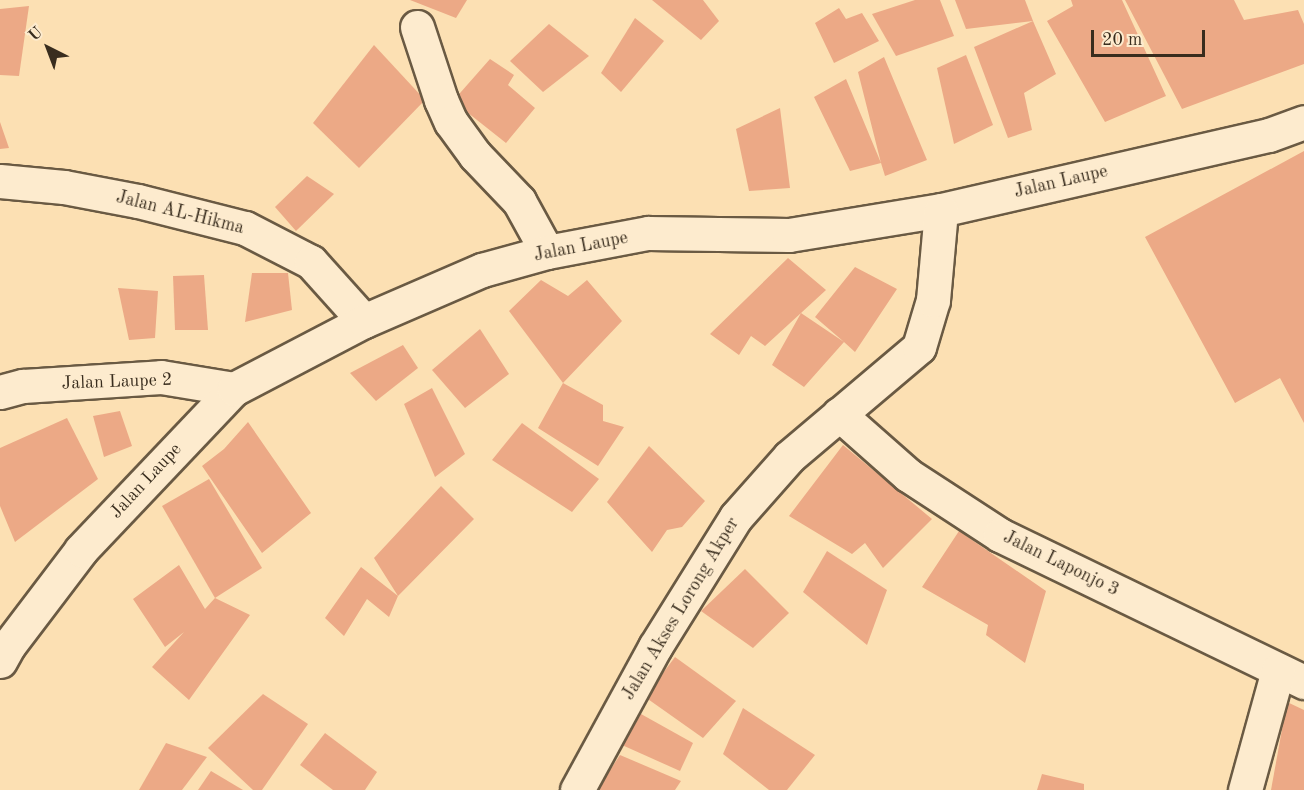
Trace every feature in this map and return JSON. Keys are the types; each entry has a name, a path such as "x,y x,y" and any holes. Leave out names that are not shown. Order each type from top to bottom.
{"street":[{"path":"417,27 441,100 451,122 475,155 519,201 547,252"},
{"name":"Jalan Laupe","path":"0,661 9,645 81,550 234,389 364,321 482,270 547,252 648,233 789,235 941,210 1269,135 1304,122"},
{"name":"Jalan AL-Hikma","path":"0,181 64,187 117,197 196,214 244,228 311,262 364,321"},
{"name":"Jalan Akses Lorong Akper","path":"577,790 655,646 735,517 789,457 876,386 919,347 933,300 941,210"},
{"name":"Jalan Laupe 2","path":"0,392 23,386 160,377 234,389"},
{"name":"Jalan Laponjo 3","path":"839,414 908,475 1000,535 1291,676"},
{"path":"1245,790 1291,676"}],"building":[{"path":"410,0 467,0 456,18"},
{"path":"652,0 703,0 719,21 701,40"},
{"path":"915,0 940,0 954,36 896,56 872,14"},
{"path":"955,0 1025,0 1033,21 966,29"},
{"path":"1071,0 1122,0 1166,96 1105,122 1047,21 1073,6"},
{"path":"1125,0 1234,0 1244,20 1298,10 1304,24 1304,64 1182,109"},
{"path":"29,6 19,76 0,75 0,9"},
{"path":"839,8 846,19 862,13 879,41 834,63 815,23"},
{"path":"635,18 664,41 621,92 601,73"},
{"path":"1033,21 1056,74 1024,93 1032,130 1008,138 974,47"},
{"path":"549,24 589,56 543,92 510,61"},
{"path":"374,45 425,100 359,168 313,123"},
{"path":"966,55 993,125 954,144 937,68"},
{"path":"884,57 927,160 885,176 858,72"},
{"path":"490,59 514,75 508,85 535,108 506,143 453,101"},
{"path":"846,79 881,163 850,171 814,97"},
{"path":"780,108 790,188 749,191 736,129"},
{"path":"0,122 9,148 0,149"},
{"path":"1304,151 1304,423 1280,378 1235,403 1145,237"},
{"path":"307,176 334,194 296,231 275,207"},
{"path":"788,258 826,290 765,346 751,336 739,355 710,334"},
{"path":"855,267 897,289 855,352 815,317"},
{"path":"252,273 288,273 292,310 245,322"},
{"path":"204,275 208,330 175,330 173,276"},
{"path":"541,280 568,296 587,280 622,321 563,383 509,311"},
{"path":"118,288 158,291 155,338 129,340"},
{"path":"801,313 844,342 804,387 772,365"},
{"path":"480,329 509,374 465,408 432,370"},
{"path":"403,345 418,368 376,401 350,373"},
{"path":"563,383 603,405 603,421 624,427 598,466 538,428"},
{"path":"432,388 465,454 435,477 404,404"},
{"path":"120,411 132,446 104,457 93,416"},
{"path":"67,418 98,479 15,542 0,506 0,448"},
{"path":"248,422 311,513 262,553 202,466 224,449"},
{"path":"522,423 599,479 572,512 492,460"},
{"path":"843,445 932,519 883,568 865,543 852,554 789,516"},
{"path":"649,446 705,501 682,527 667,530 652,552 607,502"},
{"path":"209,479 262,568 215,598 162,506"},
{"path":"441,486 474,519 398,596 374,558"},
{"path":"959,531 1046,591 1025,663 986,635 988,625 922,587"},
{"path":"827,551 887,590 867,645 803,592"},
{"path":"179,565 205,609 215,598 250,615 189,700 152,667 184,632 165,647 133,599"},
{"path":"361,567 398,596 389,617 367,599 344,636 325,618"},
{"path":"745,569 789,613 753,648 701,611"},
{"path":"675,657 736,701 703,738 645,697"},
{"path":"263,694 308,724 262,790 253,790 208,748"},
{"path":"1287,702 1304,710 1304,790 1271,790"},
{"path":"743,708 815,755 787,790 769,790 723,754"},
{"path":"641,714 693,743 680,771 622,745"},
{"path":"325,733 377,772 365,790 333,790 300,765"},
{"path":"166,743 207,757 182,790 139,790"},
{"path":"620,755 681,781 675,790 597,790"},
{"path":"211,771 243,790 198,790"},
{"path":"1042,774 1084,784 1084,790 1037,790"}]}
